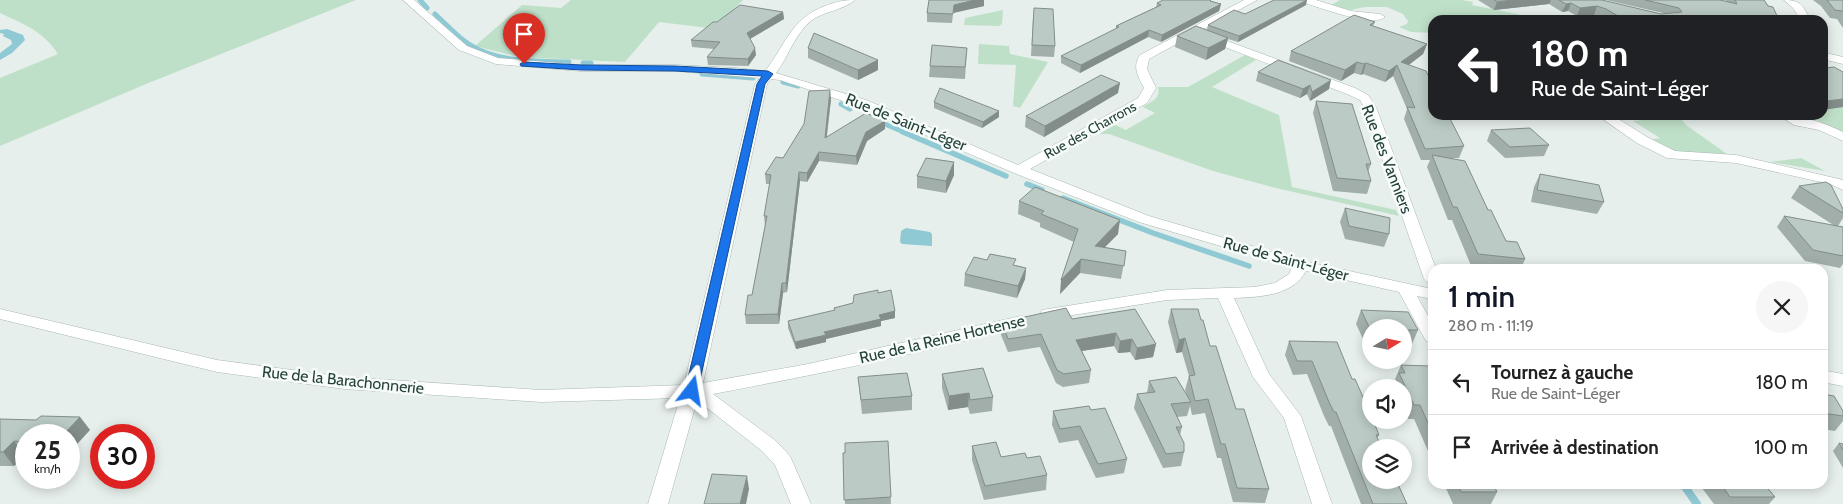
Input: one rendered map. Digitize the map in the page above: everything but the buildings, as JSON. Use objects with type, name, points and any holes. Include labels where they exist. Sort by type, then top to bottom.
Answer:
[{"type":"street","name":"Rue de Saint-Léger","points":[[408,0],[463,48],[496,61],[581,68],[675,68],[768,74],[862,102],[1019,170],[1144,219],[1302,265],[1428,293]]},
{"type":"street","points":[[658,504],[692,391],[761,84],[774,68],[797,30],[806,20],[816,13],[850,0]]},
{"type":"street","name":"Rue des Charrons","points":[[1019,170],[1143,100],[1150,88],[1140,62],[1144,57],[1252,0]]},
{"type":"street","points":[[1306,0],[1350,14],[1380,17]]},
{"type":"street","points":[[1789,0],[1797,6],[1803,15]]},
{"type":"street","name":"Rue des Vanniers","points":[[1193,31],[1351,91],[1364,98],[1370,107],[1428,268]]},
{"type":"street","points":[[1828,56],[1843,61]]},
{"type":"street","points":[[1611,120],[1642,140],[1672,154],[1686,157],[1712,156],[1736,160],[1840,183]]},
{"type":"street","points":[[1794,120],[1824,127],[1843,137]]},
{"type":"street","name":"Rue de la Reine Hortense","points":[[692,391],[808,370],[969,334],[1044,314],[1167,295],[1255,292],[1280,287],[1295,277],[1302,265]]},
{"type":"street","points":[[1405,289],[1428,330]]},
{"type":"street","points":[[1224,293],[1262,377],[1292,416],[1322,504]]},
{"type":"street","name":"Rue de la Barachonnerie","points":[[0,314],[217,366],[345,384],[541,396],[692,391]]},
{"type":"street","points":[[1828,377],[1843,380]]},
{"type":"street","points":[[692,391],[704,396],[770,446],[783,462],[801,504]]},
{"type":"green space","points":[[0,0],[356,0],[146,84],[0,146],[0,78],[58,54],[46,39],[39,34],[0,13]]},
{"type":"green space","points":[[571,0],[743,0],[728,15],[742,32],[659,22],[625,62],[519,57],[475,46],[522,5],[561,8]]},
{"type":"green space","points":[[1340,0],[1462,0],[1473,2],[1472,5],[1518,15],[1428,15],[1428,33],[1411,32],[1399,27],[1407,24],[1408,21],[1403,14],[1387,7],[1365,7],[1350,10],[1331,5]]},
{"type":"green space","points":[[1003,10],[1002,24],[999,26],[964,25],[965,18]]},
{"type":"green space","points":[[979,44],[1009,46],[1010,54],[1048,62],[1020,108],[1013,106],[1016,65],[978,64]]},
{"type":"green space","points":[[1245,55],[1256,60],[1212,87],[1279,115],[1292,187],[1396,210],[1399,216],[1276,188],[1213,171],[1109,134],[1100,134],[1113,124],[1126,130],[1155,113],[1143,107],[1157,97],[1158,87],[1188,87]]},
{"type":"green space","points":[[1843,107],[1843,134],[1817,120],[1828,120],[1828,108]]},
{"type":"green space","points":[[1682,120],[1686,125],[1727,154],[1672,150],[1649,140],[1660,138],[1633,121]]},
{"type":"green space","points":[[1801,158],[1825,171],[1770,162]]},
{"type":"water","points":[[7,29],[23,35],[25,40],[12,53],[0,60],[0,53],[12,44],[11,40],[0,33],[0,30]]},
{"type":"water","points":[[906,228],[930,232],[932,234],[932,246],[902,244],[900,242],[901,231]]},
{"type":"waterway","points":[[420,0],[427,8]]},
{"type":"waterway","points":[[435,14],[465,42],[481,51],[518,60],[569,62]]},
{"type":"waterway","points":[[583,63],[591,63]]},
{"type":"waterway","points":[[702,74],[753,78]]},
{"type":"waterway","points":[[783,82],[798,86]]},
{"type":"waterway","points":[[841,104],[850,109]]},
{"type":"waterway","points":[[878,121],[906,133]]},
{"type":"waterway","points":[[903,132],[1006,176]]},
{"type":"waterway","points":[[1027,184],[1042,190]]},
{"type":"waterway","points":[[1063,198],[1153,233],[1249,266]]},
{"type":"waterway","points":[[1686,489],[1697,504]]},
{"type":"route","points":[[524,64],[581,68],[675,68],[768,74],[761,84],[692,391]]}]
